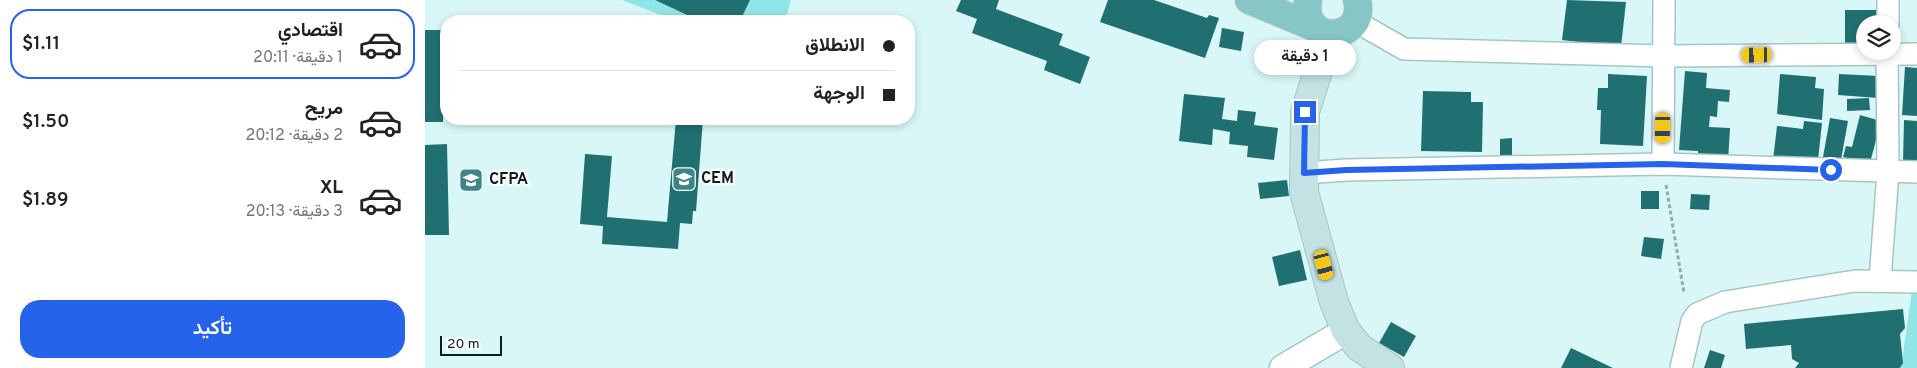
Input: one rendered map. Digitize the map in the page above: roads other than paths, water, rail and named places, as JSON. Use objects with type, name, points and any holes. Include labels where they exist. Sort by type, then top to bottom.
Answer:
[{"type":"main road","points":[[1249,0],[1322,30],[1341,33],[1356,11]]},
{"type":"main road","points":[[1308,0],[1307,10],[1322,30],[1305,112],[1304,192],[1334,302],[1346,331],[1359,347],[1390,368]]},
{"type":"street","points":[[1663,164],[1664,0]]},
{"type":"street","points":[[1888,0],[1888,15]]},
{"type":"street","points":[[1356,11],[1404,49],[1665,56],[1856,53]]},
{"type":"street","points":[[1901,53],[1917,54]]},
{"type":"street","points":[[1881,280],[1888,172],[1887,60]]},
{"type":"street","points":[[1304,173],[1346,170],[1663,164],[1917,172]]},
{"type":"street","points":[[1681,368],[1692,322],[1697,314],[1711,307],[1725,302],[1855,282],[1881,280],[1917,282]]},
{"type":"street","points":[[1283,368],[1346,331]]},
{"type":"place","name":"CEM","points":[[684,179]]},
{"type":"place","name":"CFPA","points":[[471,180]]}]
